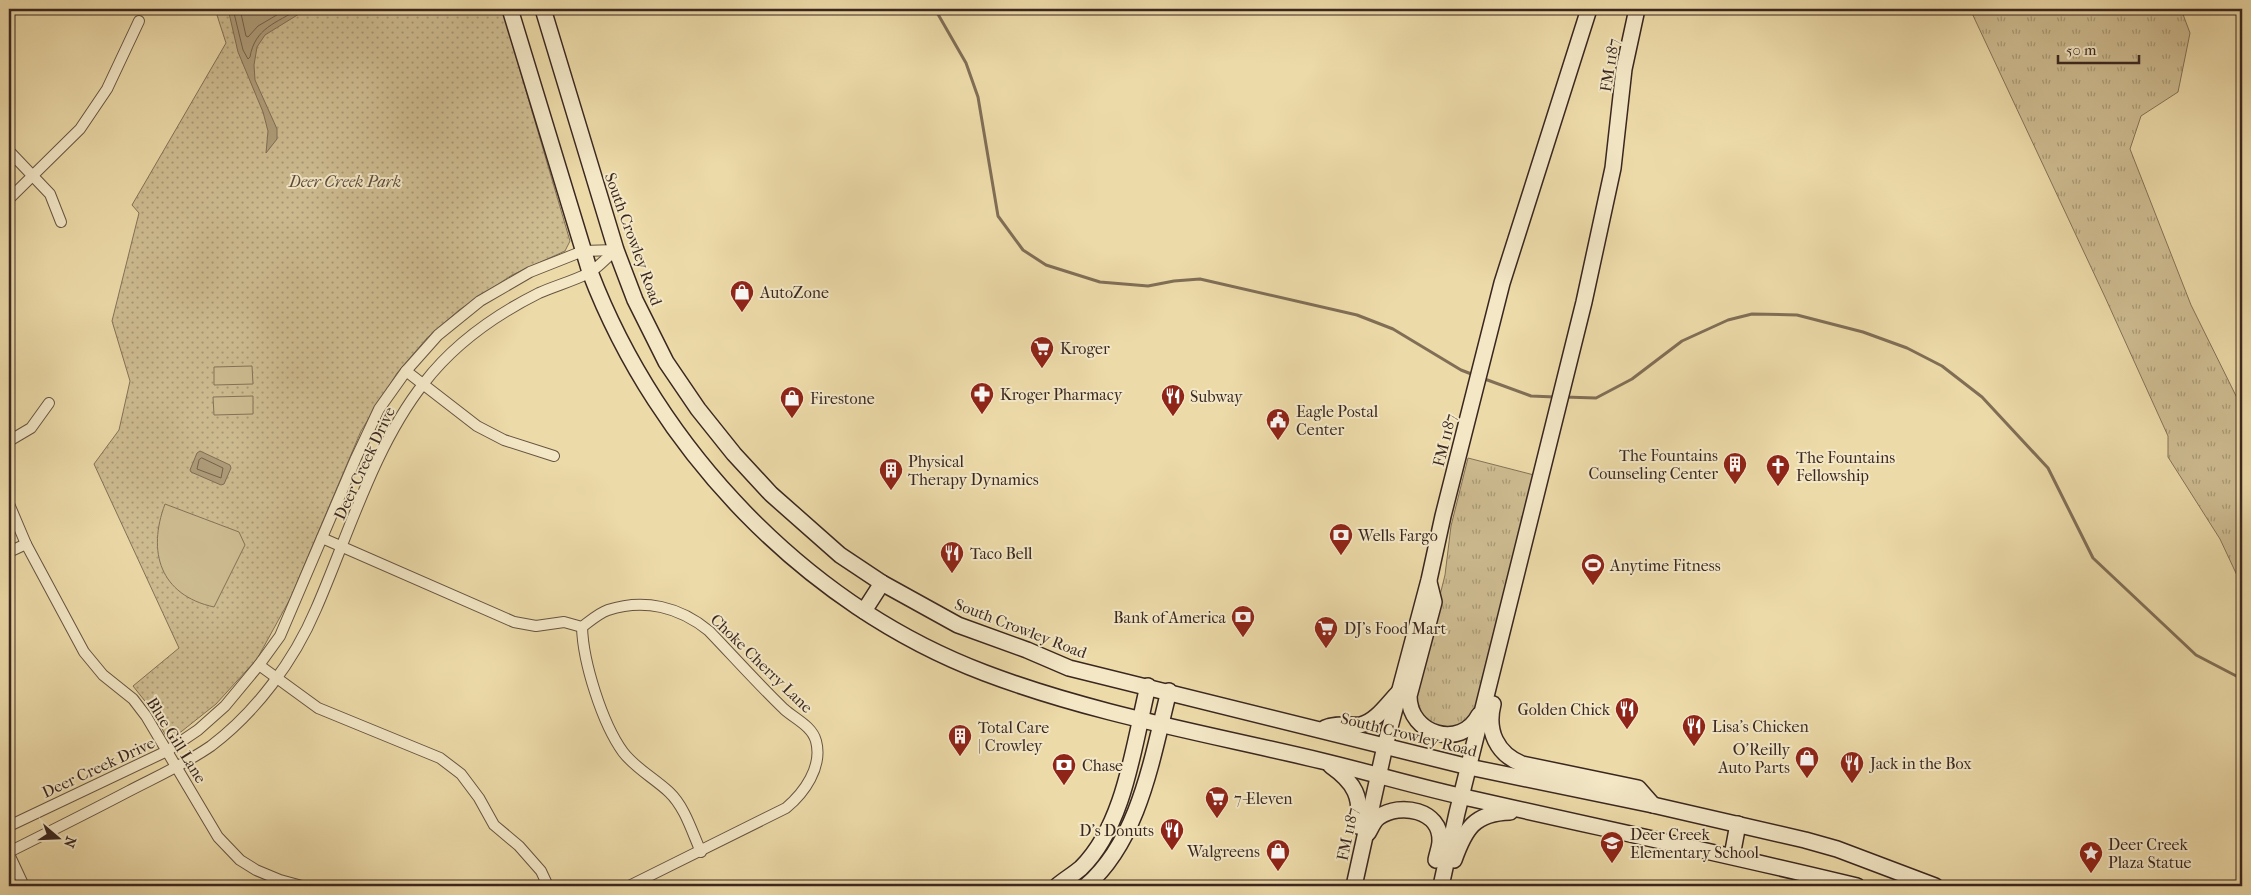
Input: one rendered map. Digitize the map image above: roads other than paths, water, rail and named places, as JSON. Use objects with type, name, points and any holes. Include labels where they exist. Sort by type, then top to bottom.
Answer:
[{"type":"main road","points":[[510,9],[590,272],[606,314],[638,373],[670,423],[709,474],[756,524],[802,565],[864,611],[909,639],[982,672],[1049,696],[1325,762],[1461,797],[1732,856],[1856,886]]},
{"type":"main road","name":"South Crowley Road","points":[[543,9],[616,250],[635,300],[666,362],[698,409],[771,494],[840,555],[882,583],[958,625],[1027,650],[1069,668],[1169,691],[1469,767],[1738,824],[1837,849],[1935,886]]},
{"type":"main road","name":"FM 1187","points":[[1354,886],[1385,746],[1429,580],[1502,283],[1589,9]]},
{"type":"main road","name":"FM 1187","points":[[1442,879],[1584,302],[1613,168],[1624,69],[1637,9]]},
{"type":"main road","points":[[1531,514],[1537,530],[1491,709],[1493,738],[1497,747],[1512,760],[1522,764],[1638,788],[1653,805]]},
{"type":"main road","points":[[1429,580],[1434,602],[1409,696],[1409,707],[1412,715],[1418,723],[1433,731],[1451,735],[1460,733],[1473,725],[1485,703]]},
{"type":"main road","points":[[864,611],[882,583]]},
{"type":"main road","points":[[1056,886],[1081,867],[1097,848],[1112,819],[1124,787],[1148,686]]},
{"type":"main road","points":[[1081,867],[1091,882],[1116,851],[1132,821],[1145,783],[1169,691]]},
{"type":"main road","points":[[1319,730],[1331,725],[1361,725],[1370,721],[1400,691]]},
{"type":"main road","points":[[1325,762],[1344,775],[1358,797],[1360,809],[1348,886]]},
{"type":"main road","points":[[1361,848],[1377,818],[1402,809],[1425,815],[1435,825],[1440,841],[1431,886]]},
{"type":"main road","points":[[1442,879],[1453,865],[1460,844],[1473,823],[1484,816],[1496,813],[1528,811]]},
{"type":"main road","points":[[1732,856],[1738,824]]},
{"type":"street","points":[[9,199],[80,129],[108,89],[139,21]]},
{"type":"street","points":[[9,151],[50,194],[61,222]]},
{"type":"street","name":"Deer Creek Drive","points":[[9,826],[167,751],[198,730],[224,706],[259,666],[280,636],[379,409],[406,370],[438,335],[480,301],[530,272],[583,251],[616,250]]},
{"type":"street","name":"Deer Creek Drive","points":[[9,853],[177,767],[211,746],[242,719],[298,646],[316,611],[375,468],[399,419],[423,384],[452,350],[492,319],[539,293],[590,272],[616,250]]},
{"type":"street","points":[[406,370],[477,426],[504,440],[554,456]]},
{"type":"street","points":[[9,441],[31,428],[49,403]]},
{"type":"street","name":"Blue Gill Lane","points":[[9,504],[26,544],[84,652],[103,675],[133,699],[146,716],[218,837],[240,860],[280,880],[302,886]]},
{"type":"street","points":[[322,538],[514,622],[536,626],[564,622],[582,626],[582,646],[586,662],[610,728],[630,761],[670,793],[682,809],[701,852]]},
{"type":"street","points":[[9,552],[26,544]]},
{"type":"street","name":"Choke Cherry Lane","points":[[582,626],[606,611],[626,606],[644,604],[661,606],[681,613],[698,622],[709,631],[785,710],[808,728],[816,741],[815,766],[808,785],[800,797],[786,808],[701,852],[628,886]]},
{"type":"street","points":[[259,666],[318,708],[440,758],[461,774],[479,798],[494,825],[519,846],[541,870],[548,886]]},
{"type":"street","points":[[9,853],[24,886]]},
{"type":"water","points":[[228,9],[307,9],[265,35],[257,47],[254,65],[255,80],[277,129],[277,139],[266,153],[268,131],[263,112],[238,52]]},
{"type":"water","points":[[200,451],[230,465],[231,468],[224,484],[221,485],[191,472],[190,470],[197,453]]},
{"type":"waterway","points":[[935,9],[966,63],[978,97],[998,216],[1023,250],[1046,265],[1100,282],[1148,286],[1200,279],[1357,315],[1393,329],[1461,370],[1474,375]]},
{"type":"waterway","points":[[1564,397],[1596,398],[1632,379],[1682,341],[1728,320],[1752,314],[1797,315],[1863,332],[1907,348],[1942,366],[1982,397],[2048,468],[2093,558],[2196,655],[2242,679]]},
{"type":"waterway","points":[[1482,378],[1531,396],[1555,397]]},
{"type":"place","name":"AutoZone","points":[[742,313]]},
{"type":"place","name":"Kroger","points":[[1042,369]]},
{"type":"place","name":"Kroger Pharmacy","points":[[982,415]]},
{"type":"place","name":"Subway","points":[[1173,417]]},
{"type":"place","name":"Firestone","points":[[792,419]]},
{"type":"place","name":"Eagle Postal Center","points":[[1278,441]]},
{"type":"place","name":"The Fountains Counseling Center","points":[[1735,485]]},
{"type":"place","name":"The Fountains Fellowship","points":[[1778,487]]},
{"type":"place","name":"Physical Therapy Dynamics","points":[[891,491]]},
{"type":"place","name":"Wells Fargo","points":[[1341,556]]},
{"type":"place","name":"Taco Bell","points":[[952,574]]},
{"type":"place","name":"Anytime Fitness","points":[[1593,586]]},
{"type":"place","name":"Bank of America","points":[[1243,638]]},
{"type":"place","name":"DJ's Food Mart","points":[[1326,649]]},
{"type":"place","name":"Golden Chick","points":[[1627,730]]},
{"type":"place","name":"Lisa's Chicken","points":[[1694,747]]},
{"type":"place","name":"Total Care | Crowley","points":[[960,757]]},
{"type":"place","name":"O'Reilly Auto Parts","points":[[1807,779]]},
{"type":"place","name":"Jack in the Box","points":[[1852,784]]},
{"type":"place","name":"Chase","points":[[1064,786]]},
{"type":"place","name":"7-Eleven","points":[[1217,819]]},
{"type":"place","name":"D's Donuts","points":[[1172,851]]},
{"type":"place","name":"Deer Creek Elementary School","points":[[1612,864]]},
{"type":"place","name":"Walgreens","points":[[1278,872]]},
{"type":"place","name":"Deer Creek Plaza Statue","points":[[2091,874]]},
{"type":"park label","name":"Deer Creek Park","points":[[345,181]]}]
